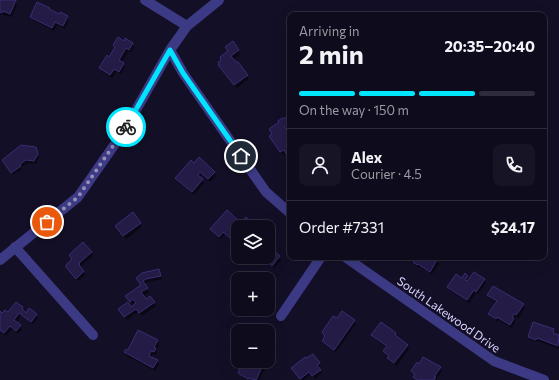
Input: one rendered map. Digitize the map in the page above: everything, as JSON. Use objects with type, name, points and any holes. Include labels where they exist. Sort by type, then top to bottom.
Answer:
[{"type":"street","points":[[145,0],[187,26]]},
{"type":"street","points":[[0,260],[78,197],[124,131],[170,50],[187,26],[219,0]]},
{"type":"street","points":[[170,50],[183,73],[266,192],[287,210]]},
{"type":"street","points":[[15,247],[93,335]]},
{"type":"street","points":[[281,316],[319,260]]},
{"type":"street","name":"South Lakewood Drive","points":[[349,260],[494,362],[544,380]]},
{"type":"building","points":[[0,0],[16,0],[10,14],[3,11],[2,13],[0,12]]},
{"type":"building","points":[[37,2],[59,14],[60,12],[68,16],[63,26],[55,22],[52,28],[30,17]]},
{"type":"building","points":[[118,37],[124,41],[125,38],[133,43],[129,50],[126,48],[119,60],[124,63],[119,72],[114,69],[110,75],[99,68],[107,55],[109,57],[115,47],[113,45]]},
{"type":"building","points":[[233,41],[239,50],[231,56],[236,62],[238,62],[248,75],[234,85],[218,65],[218,62],[221,60],[220,57],[228,51],[225,47]]},
{"type":"building","points":[[287,117],[287,126],[284,127],[287,131],[286,154],[284,150],[280,152],[269,136],[272,134],[269,129],[282,118],[283,119]]},
{"type":"building","points":[[21,145],[36,147],[38,154],[34,161],[26,160],[20,164],[21,166],[11,173],[2,160]]},
{"type":"building","points":[[199,157],[215,172],[208,179],[200,172],[198,175],[203,179],[192,192],[175,178],[191,160],[194,163]]},
{"type":"building","points":[[227,210],[238,220],[231,220],[231,239],[223,232],[219,237],[210,229]]},
{"type":"building","points":[[133,212],[141,223],[123,236],[115,226]]},
{"type":"building","points":[[83,242],[92,252],[79,263],[84,271],[76,279],[66,265],[72,259],[69,255]]},
{"type":"building","points":[[275,252],[280,256],[275,262]]},
{"type":"building","points":[[413,260],[437,260],[430,272],[418,264],[417,265],[413,262]]},
{"type":"building","points":[[159,269],[161,276],[143,281],[148,288],[141,292],[146,299],[150,296],[155,302],[139,313],[136,309],[124,317],[118,309],[128,302],[131,307],[136,303],[133,299],[130,302],[125,296],[141,285],[136,278],[142,273]]},
{"type":"building","points":[[474,272],[485,279],[476,292],[474,290],[467,300],[447,287],[456,274],[462,278],[465,273],[468,276],[465,280],[467,281]]},
{"type":"building","points":[[493,286],[524,304],[516,315],[514,314],[512,317],[514,318],[510,325],[497,317],[496,319],[488,314],[497,301],[487,295]]},
{"type":"building","points":[[16,302],[23,307],[22,309],[26,313],[29,308],[37,314],[31,322],[19,313],[14,320],[21,325],[16,331],[10,326],[4,333],[0,330],[0,311],[2,313],[5,310],[8,312]]},
{"type":"building","points":[[342,311],[355,320],[334,350],[322,341],[325,336],[322,332],[333,316],[337,318]]},
{"type":"building","points":[[381,322],[396,333],[395,335],[408,345],[394,363],[387,358],[389,356],[383,351],[387,346],[371,335]]},
{"type":"building","points":[[533,322],[554,329],[553,333],[559,335],[558,346],[537,338],[536,340],[528,337]]},
{"type":"building","points":[[138,330],[158,340],[154,347],[156,348],[154,352],[151,351],[149,356],[158,360],[153,368],[124,352],[126,349],[128,350]]},
{"type":"building","points":[[313,354],[320,363],[317,365],[321,370],[312,376],[309,372],[300,379],[291,368],[305,357],[306,358]]},
{"type":"building","points":[[423,357],[441,367],[434,377],[436,377],[434,380],[417,380],[413,377],[415,374],[411,371],[417,362],[419,364]]},
{"type":"building","points":[[240,368],[262,368],[256,380],[248,379],[238,373]]},
{"type":"way so far","points":[[47,222],[78,197],[126,127]]},
{"type":"route","points":[[126,127],[170,50],[183,73],[241,156]]}]
